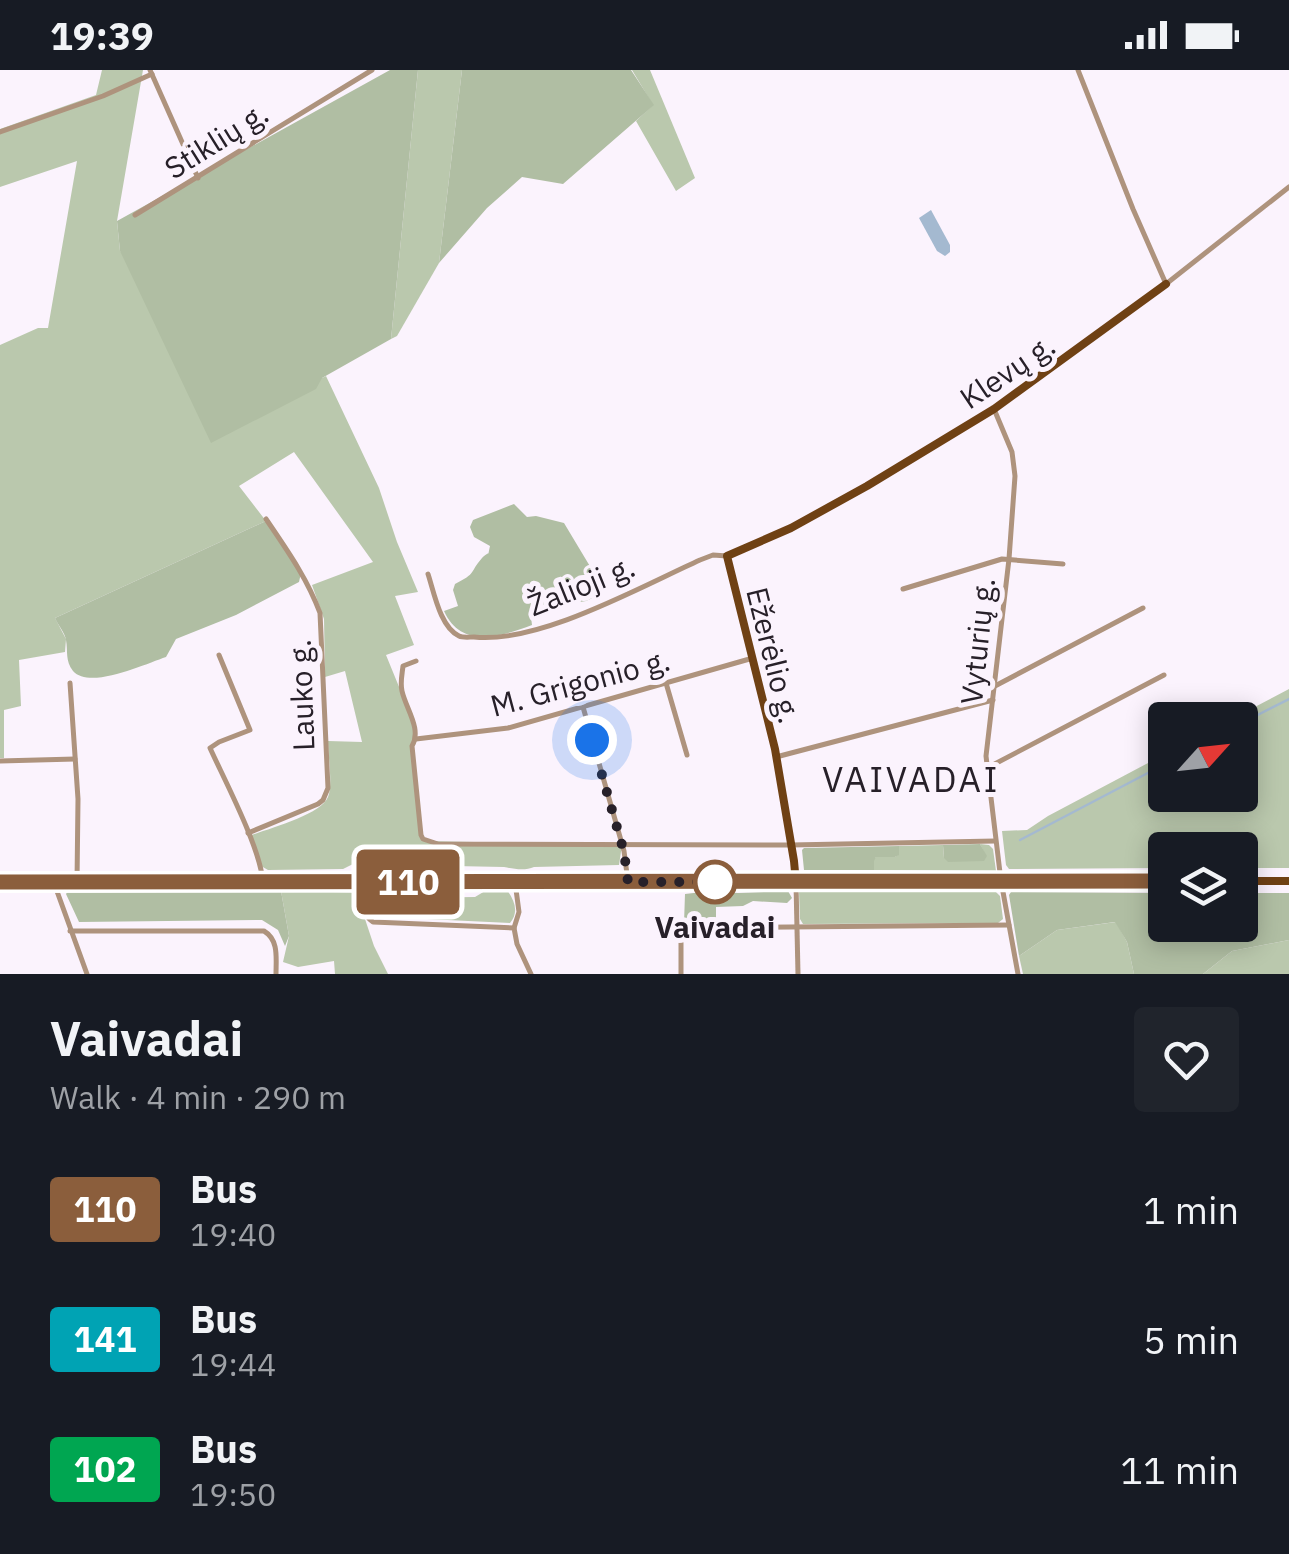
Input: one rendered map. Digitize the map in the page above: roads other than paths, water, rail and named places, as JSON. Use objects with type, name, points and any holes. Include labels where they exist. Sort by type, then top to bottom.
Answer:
[{"type":"main road","name":"Klevų g.","points":[[726,556],[791,528],[852,495],[994,409],[1166,284]]},
{"type":"main road","name":"Ežerėlio g.","points":[[726,556],[776,756],[796,883]]},
{"type":"main road","points":[[0,882],[1148,881]]},
{"type":"main road","points":[[1258,881],[1289,881]]},
{"type":"street","name":"Stiklių g.","points":[[135,216],[371,70]]},
{"type":"street","points":[[1078,70],[1166,284]]},
{"type":"street","points":[[0,132],[103,96],[151,72],[198,178]]},
{"type":"street","name":"Klevų g.","points":[[1166,284],[1289,187]]},
{"type":"street","name":"Vyturių g.","points":[[994,409],[1012,452],[1016,476],[986,756],[1001,882],[1018,974]]},
{"type":"street","name":"Lauko g.","points":[[248,833],[318,804],[328,788],[320,612],[300,568],[266,519]]},
{"type":"street","name":"Žalioji g.","points":[[428,574],[448,625],[458,636],[481,638],[508,636],[563,622],[700,560],[726,556]]},
{"type":"street","points":[[904,589],[1002,558],[1062,564]]},
{"type":"street","points":[[994,686],[1143,608]]},
{"type":"street","points":[[219,655],[250,730],[210,748],[248,833],[263,882]]},
{"type":"street","name":"M. Grigonio g.","points":[[416,739],[508,728],[753,658]]},
{"type":"street","points":[[416,661],[403,666],[400,686],[415,726],[412,746],[421,834],[427,842],[622,845],[995,841]]},
{"type":"street","points":[[988,768],[1164,675]]},
{"type":"street","points":[[70,683],[78,882]]},
{"type":"street","points":[[666,683],[687,755]]},
{"type":"street","points":[[776,756],[993,700]]},
{"type":"street","points":[[583,707],[622,845],[628,882]]},
{"type":"street","points":[[0,761],[76,759]]},
{"type":"street","points":[[54,882],[87,974]]},
{"type":"street","points":[[354,882],[366,916],[372,922],[514,928]]},
{"type":"street","points":[[515,882],[519,912],[514,928],[516,944],[531,974]]},
{"type":"street","points":[[796,883],[798,974]]},
{"type":"street","points":[[681,974],[684,928],[1009,925]]},
{"type":"street","points":[[70,931],[264,932],[275,943],[276,974]]},
{"type":"water","points":[[931,210],[950,245],[945,256],[937,251],[919,218]]},
{"type":"waterway","points":[[1258,715],[1289,699]]},
{"type":"waterway","points":[[1020,840],[1148,773]]},
{"type":"place","name":"Vaivadai","points":[[715,882]]},
{"type":"district","name":"VAIVADAI","points":[[911,779]]}]
